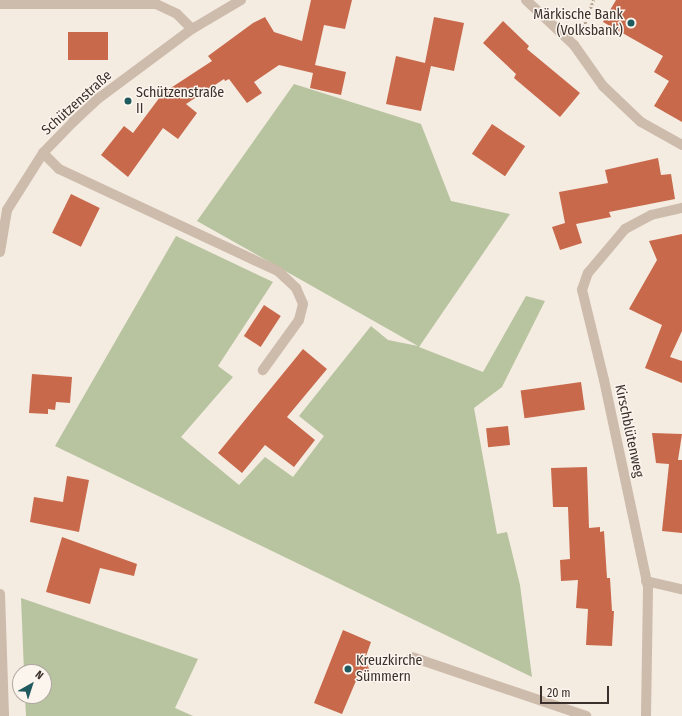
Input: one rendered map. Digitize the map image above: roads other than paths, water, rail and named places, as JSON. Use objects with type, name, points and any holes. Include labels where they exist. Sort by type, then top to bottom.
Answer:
[{"type":"street","name":"Schützenstraße","points":[[0,252],[3,210],[43,154],[99,98],[192,29],[241,0]]},
{"type":"street","points":[[526,0],[574,45],[603,86],[641,122],[682,145]]},
{"type":"street","points":[[0,4],[156,4],[177,14],[192,29]]},
{"type":"street","points":[[43,154],[59,169],[278,271],[296,288],[303,304],[300,320],[263,370]]},
{"type":"street","name":"Kirschblütenweg","points":[[646,716],[646,581],[604,380],[582,290],[588,273],[625,229],[651,216],[682,208]]},
{"type":"street","points":[[646,581],[682,589]]},
{"type":"street","points":[[0,594],[4,716]]},
{"type":"street","points":[[412,657],[586,716]]},
{"type":"place","name":"Märkische Bank (Volksbank)","points":[[631,23]]},
{"type":"place","name":"Schützenstraße II","points":[[128,101]]},
{"type":"place","name":"Kreuzkirche Sümmern","points":[[348,669]]}]
